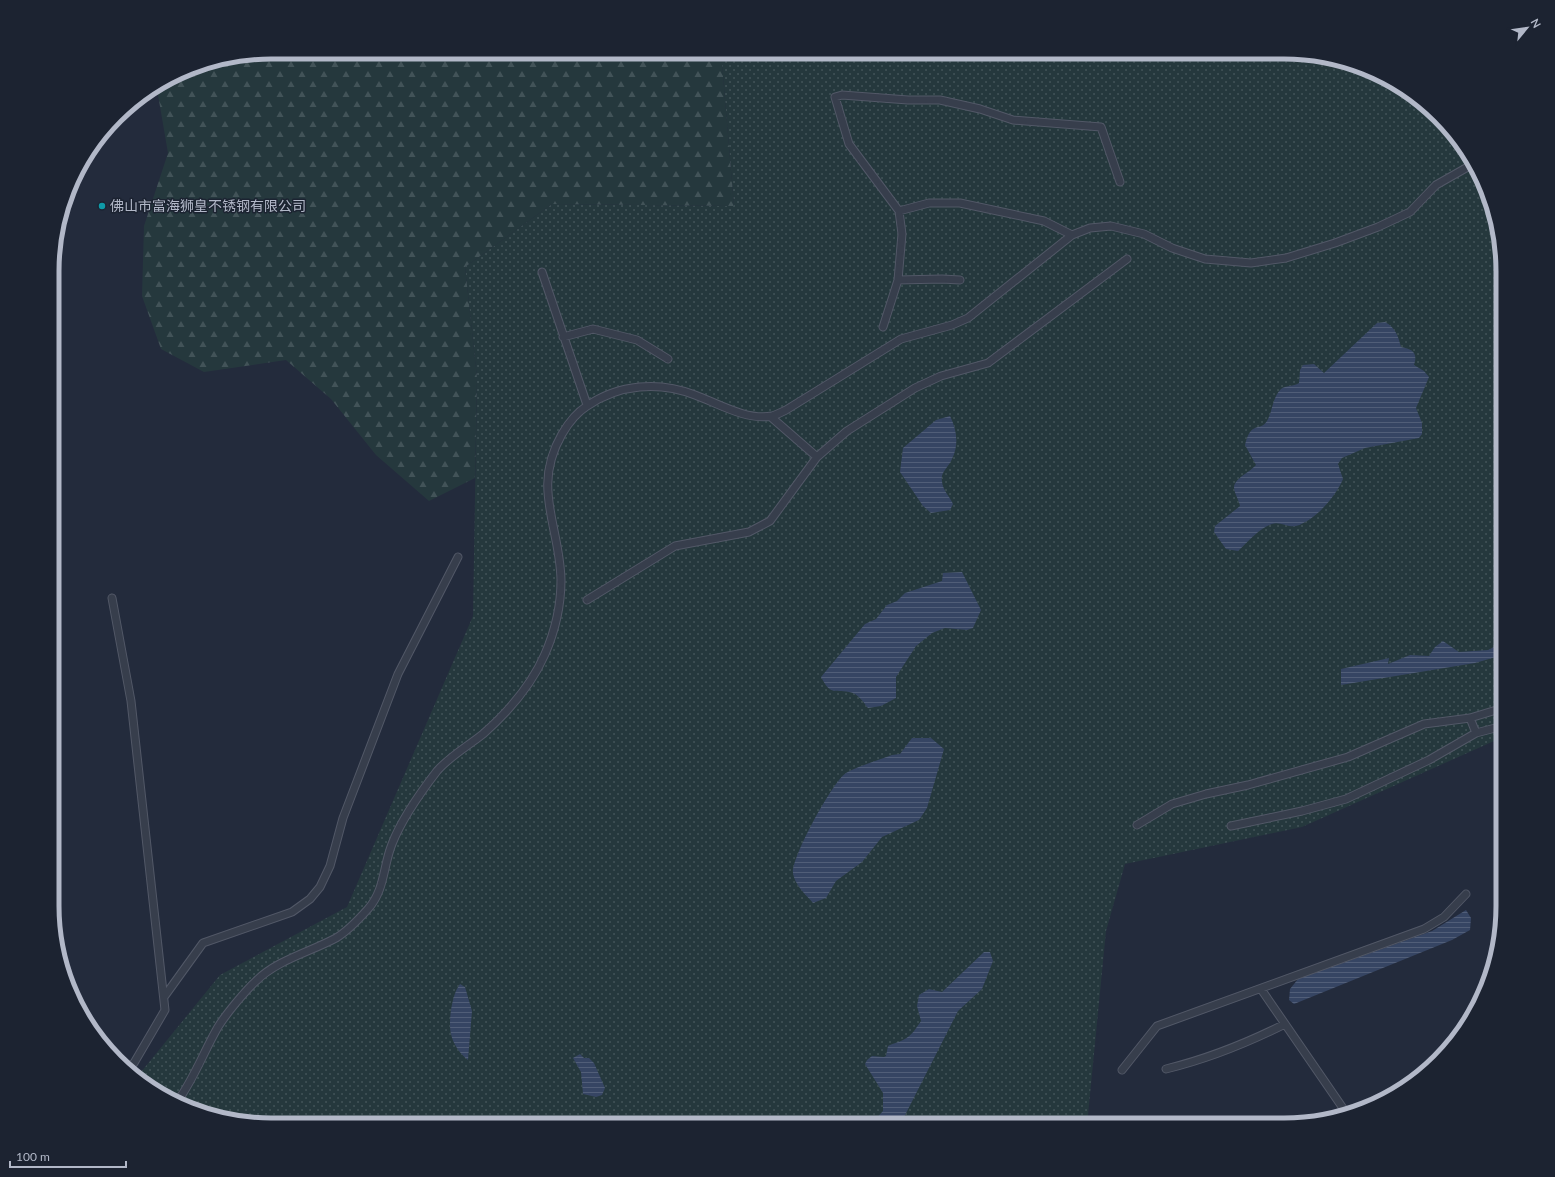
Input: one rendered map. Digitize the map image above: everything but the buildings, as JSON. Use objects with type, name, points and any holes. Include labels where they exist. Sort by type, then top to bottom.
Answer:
[{"type":"street","points":[[883,327],[898,280],[902,234],[899,211],[849,144],[835,97],[842,95],[908,100],[940,100],[980,109],[1013,120],[1101,127],[1120,182]]},
{"type":"street","points":[[180,1097],[220,1023],[256,980],[277,966],[338,937],[369,908],[378,896],[391,846],[408,813],[418,798],[439,769],[500,718],[526,687],[545,654],[558,613],[561,580],[548,502],[547,481],[549,463],[557,443],[570,420],[587,405],[626,388],[642,386],[692,394],[744,414],[771,417],[786,410],[901,339],[952,325],[968,318],[1072,235],[1090,228],[1111,226],[1144,234],[1172,248],[1205,259],[1251,262],[1286,258],[1350,238],[1410,212],[1436,185],[1469,166]]},
{"type":"street","points":[[899,211],[929,203],[960,202],[1044,221],[1072,235]]},
{"type":"street","points":[[587,600],[675,546],[749,532],[770,521],[817,458],[847,431],[915,388],[941,376],[988,363],[1128,259]]},
{"type":"street","points":[[542,272],[587,405]]},
{"type":"street","points":[[898,280],[960,280]]},
{"type":"street","points":[[563,337],[593,329],[637,340],[668,360]]},
{"type":"street","points":[[771,417],[817,458]]},
{"type":"street","points":[[164,997],[203,943],[292,912],[310,900],[320,887],[330,866],[343,818],[398,674],[458,557]]},
{"type":"street","points":[[112,598],[132,702],[165,1010],[134,1063],[131,1065]]},
{"type":"street","points":[[1137,825],[1179,802],[1206,794],[1248,785],[1348,756],[1424,724],[1470,718],[1496,710]]},
{"type":"street","points":[[1470,718],[1476,733]]},
{"type":"street","points":[[1231,826],[1302,811],[1346,798],[1429,760],[1476,733],[1496,728]]},
{"type":"street","points":[[1122,1070],[1157,1026],[1424,929],[1444,917],[1466,894]]},
{"type":"street","points":[[1261,989],[1344,1109]]},
{"type":"street","points":[[1166,1069],[1185,1065],[1249,1042],[1285,1024]]},
{"type":"green space","points":[[257,59],[722,59],[734,206],[552,204],[465,267],[477,378],[475,478],[429,501],[376,455],[331,399],[286,360],[204,372],[161,349],[142,296],[144,226],[168,153],[158,92],[190,75],[229,63]]},
{"type":"green space","points":[[722,59],[1298,59],[1326,63],[1352,70],[1390,87],[1402,95],[1434,121],[1460,153],[1468,165],[1480,190],[1492,229],[1496,257],[1496,740],[1302,827],[1125,864],[1106,931],[1088,1118],[257,1118],[216,1111],[190,1102],[165,1090],[140,1073],[220,975],[347,907],[473,616],[477,378],[465,267],[552,204],[734,206]]},
{"type":"water","points":[[1385,322],[1389,324],[1398,336],[1401,347],[1414,352],[1414,365],[1424,371],[1429,377],[1416,408],[1422,423],[1422,434],[1419,438],[1365,448],[1342,458],[1338,464],[1343,479],[1340,486],[1324,507],[1310,519],[1296,526],[1278,523],[1272,524],[1258,532],[1238,551],[1226,549],[1214,532],[1215,526],[1240,506],[1234,489],[1235,484],[1256,465],[1245,445],[1250,432],[1267,421],[1274,400],[1281,389],[1299,383],[1300,370],[1303,365],[1314,364],[1324,373],[1377,323]]},
{"type":"water","points":[[950,416],[956,432],[956,448],[951,462],[943,472],[942,484],[953,504],[950,510],[931,513],[923,506],[900,472],[903,448],[936,420]]},
{"type":"water","points":[[962,572],[981,610],[973,628],[967,630],[945,628],[932,633],[916,646],[896,677],[896,698],[881,706],[868,708],[855,694],[833,690],[827,687],[821,677],[865,624],[876,619],[887,605],[897,601],[905,593],[942,581],[943,573]]},
{"type":"water","points":[[1443,641],[1459,652],[1488,650],[1496,646],[1496,657],[1475,663],[1341,685],[1341,669],[1389,658],[1388,664],[1410,655],[1429,656],[1435,647]]},
{"type":"water","points":[[912,738],[931,738],[944,749],[927,808],[919,820],[882,837],[862,862],[836,881],[826,898],[813,903],[798,885],[793,873],[794,865],[805,837],[823,804],[840,779],[846,773],[863,765],[892,755],[900,754]]},
{"type":"water","points":[[1466,910],[1471,918],[1470,930],[1452,940],[1294,1004],[1289,1000],[1290,989],[1298,979],[1432,931]]},
{"type":"water","points":[[984,952],[990,952],[993,961],[982,989],[958,1011],[904,1118],[877,1118],[883,1111],[883,1093],[865,1064],[867,1060],[872,1056],[886,1056],[888,1046],[901,1041],[914,1032],[921,1021],[917,1006],[919,995],[929,989],[942,992]]},
{"type":"water","points":[[460,984],[465,987],[472,1011],[468,1060],[455,1045],[450,1029],[450,1015],[453,1001],[457,988]]},
{"type":"water","points":[[580,1054],[584,1058],[589,1058],[594,1063],[605,1088],[602,1095],[596,1097],[583,1094],[581,1072],[573,1058]]},
{"type":"place","name":"佛山市富海狮皇不锈钢有限公司","points":[[102,206]]}]
